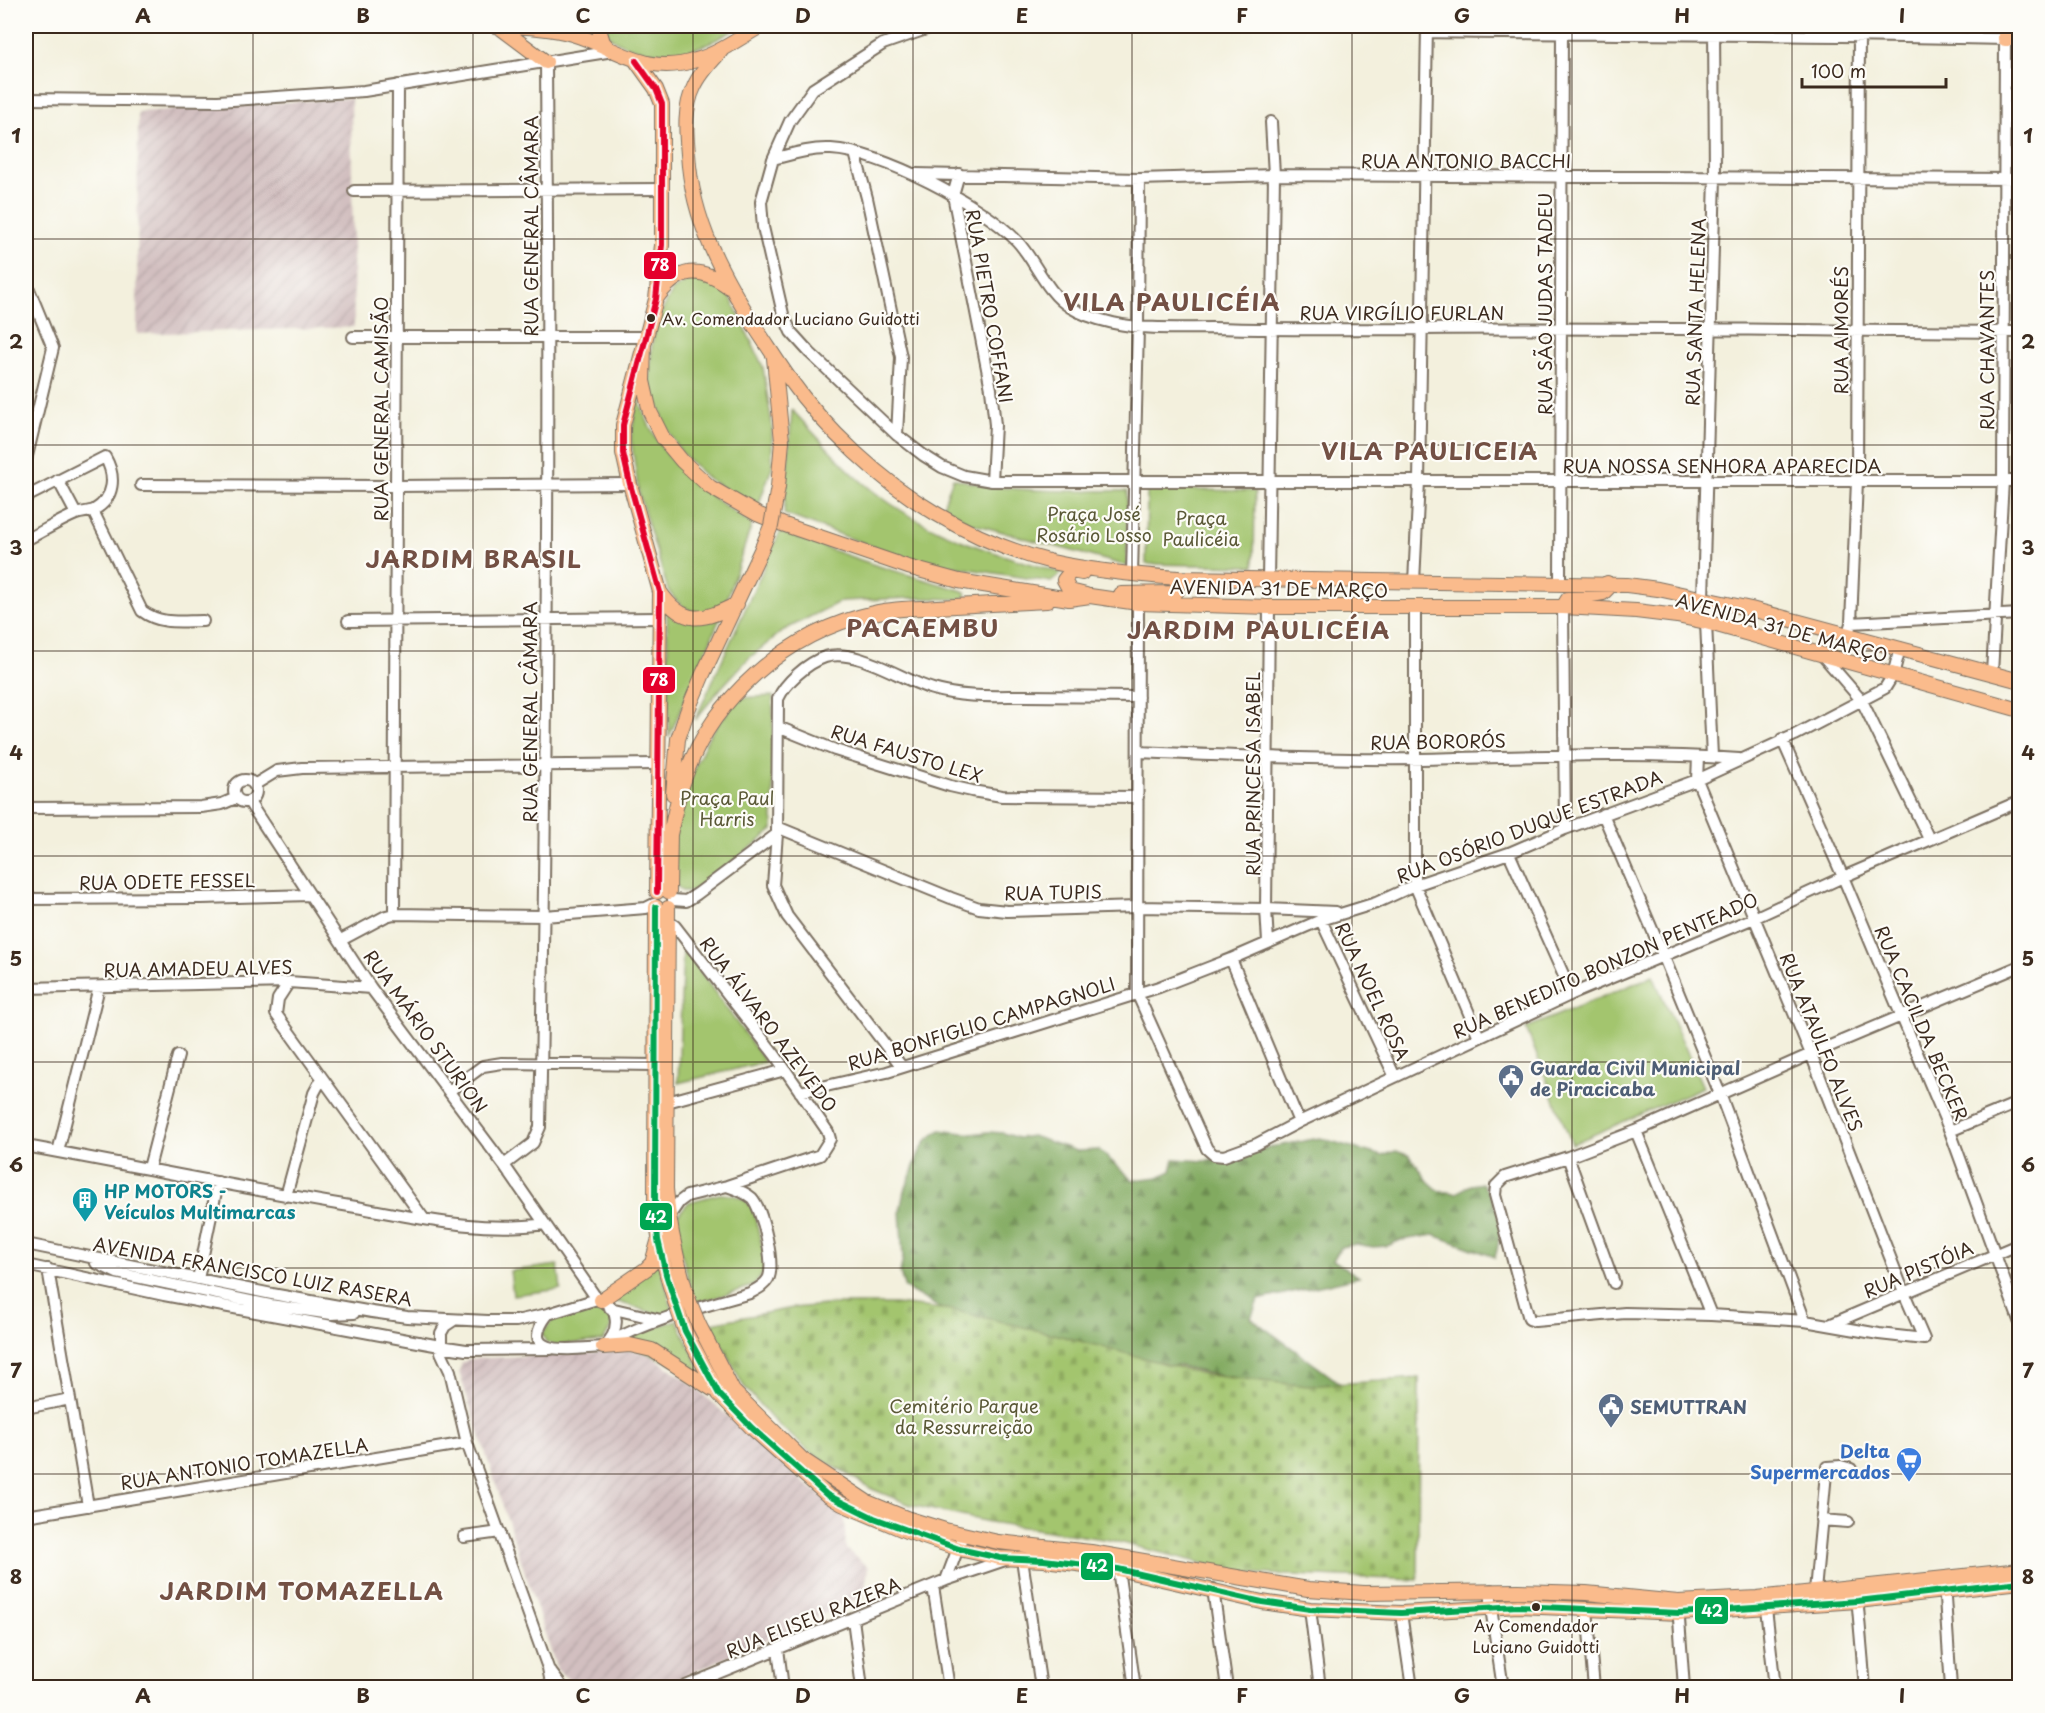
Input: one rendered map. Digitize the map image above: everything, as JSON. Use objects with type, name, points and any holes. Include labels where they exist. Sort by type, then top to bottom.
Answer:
[{"type":"main road","points":[[496,26],[542,28],[573,34],[636,61],[665,65],[694,61],[721,51],[747,30],[761,26]]},
{"type":"main road","points":[[496,26],[546,62]]},
{"type":"main road","points":[[598,26],[603,42],[612,51]]},
{"type":"main road","name":"AVENIDA 31 DE MARÇO","points":[[721,51],[693,88],[688,108],[686,133],[689,174],[698,215],[712,252],[730,288],[789,379],[815,411],[873,470],[934,512],[969,531],[1051,562],[1132,575],[1268,580],[1607,583],[1658,589],[1850,628],[1900,648],[2019,681]]},
{"type":"main road","points":[[636,61],[652,82],[662,104],[662,245],[656,299],[623,424],[623,453],[660,591],[658,764],[664,903],[666,1189],[668,1218],[685,1331],[719,1394]]},
{"type":"main road","points":[[656,299],[677,277],[695,272],[717,279],[730,288]]},
{"type":"main road","name":"AVENIDA 31 DE MARÇO","points":[[645,341],[643,381],[650,412],[663,438],[682,461],[710,487],[741,505],[782,524],[908,567],[959,581],[1069,599],[1097,597],[1138,603],[1269,607],[1524,606],[1636,611],[1677,616],[1706,622],[2019,711]]},
{"type":"main road","points":[[773,354],[782,441],[778,488],[771,526],[703,674],[678,739],[664,903],[655,1065],[655,1205],[658,1240],[666,1274],[681,1300],[699,1325],[734,1391],[802,1459],[867,1503],[906,1518],[963,1535],[998,1542],[1091,1552],[1119,1564],[1262,1602],[1310,1609],[1401,1613],[1491,1608],[1766,1608],[1858,1601],[2019,1570]]},
{"type":"main road","points":[[1132,575],[1112,579],[1071,571],[1064,580],[1070,591],[1097,597],[1128,593],[1173,593],[1177,591],[1178,578]]},
{"type":"main road","points":[[1524,606],[1523,593],[1527,582]]},
{"type":"main road","points":[[1563,607],[1568,599],[1603,592],[1608,588],[1607,583]]},
{"type":"main road","points":[[660,591],[670,607],[682,614],[695,617],[713,616],[737,604]]},
{"type":"main road","points":[[669,839],[682,785],[698,748],[718,715],[743,686],[771,661],[803,639],[840,621],[876,612],[1069,599]]},
{"type":"main road","points":[[602,1302],[652,1263],[658,1240]]},
{"type":"main road","points":[[606,1345],[630,1345],[652,1350],[703,1382],[719,1394],[760,1436],[827,1495],[874,1518],[958,1549],[1016,1559],[1119,1564],[1308,1589],[1364,1593],[1491,1590],[1586,1593],[1678,1607],[1856,1586],[2019,1582]]},
{"type":"street","name":"RUA NOSSA SENHORA APARECIDA","points":[[935,26],[883,44],[813,89],[790,121],[773,159],[761,202],[763,227],[783,314],[791,332],[810,353],[897,435],[942,467],[964,477],[992,481],[2019,481]]},
{"type":"street","points":[[1414,582],[1419,481],[1427,28],[1859,30],[2010,35]]},
{"type":"street","name":"RUA SÃO JUDAS TADEU","points":[[1560,582],[1562,30]]},
{"type":"street","name":"RUA AIMORÉS","points":[[1850,628],[1857,481],[1859,30]]},
{"type":"street","name":"RUA SANTA HELENA","points":[[1703,599],[1715,177],[1714,31]]},
{"type":"street","name":"RUA CHAVANTES","points":[[1992,673],[2003,481],[2004,178],[2010,35]]},
{"type":"street","points":[[26,99],[218,101],[354,92],[612,51]]},
{"type":"street","name":"RUA GENERAL CÂMARA","points":[[504,1166],[533,1143],[540,1127],[546,766],[546,62]]},
{"type":"street","name":"RUA GENERAL CAMISÃO","points":[[393,914],[398,85]]},
{"type":"street","points":[[1268,580],[1274,175],[1271,122]]},
{"type":"street","name":"RUA VIRGÍLIO FURLAN","points":[[773,159],[819,149],[855,153],[912,174],[953,195],[995,221],[1017,241],[1055,294],[1070,307],[1111,322],[1138,327],[1272,330],[1561,328],[2019,332]]},
{"type":"street","points":[[855,153],[867,198],[901,357],[897,435]]},
{"type":"street","name":"RUA ANTONIO BACCHI","points":[[912,174],[1139,179],[1274,175],[2019,179]]},
{"type":"street","name":"RUA PIETRO COFFANI","points":[[959,174],[953,195],[991,390],[995,424],[992,481]]},
{"type":"street","points":[[1132,575],[1139,179]]},
{"type":"street","points":[[354,191],[663,189]]},
{"type":"street","points":[[26,460],[53,348],[28,287]]},
{"type":"street","points":[[353,337],[645,341]]},
{"type":"street","points":[[26,497],[105,457],[111,468],[113,479],[110,492],[104,502],[93,511],[76,514],[26,540]]},
{"type":"street","points":[[58,480],[76,514]]},
{"type":"street","points":[[141,485],[630,484]]},
{"type":"street","points":[[93,511],[142,611],[164,622],[203,621]]},
{"type":"street","points":[[1137,993],[1138,603]]},
{"type":"street","name":"RUA PRINCESA ISABEL","points":[[1268,942],[1266,909],[1269,607]]},
{"type":"street","points":[[1563,607],[1565,829]]},
{"type":"street","points":[[1415,608],[1415,885],[1479,1037]]},
{"type":"street","points":[[1850,628],[1996,614],[2019,614]]},
{"type":"street","points":[[348,621],[660,618]]},
{"type":"street","points":[[1706,622],[1712,757]]},
{"type":"street","points":[[1893,675],[1900,648]]},
{"type":"street","points":[[903,1067],[788,916],[774,885],[777,830],[778,699],[783,688],[801,672],[825,657],[842,656],[875,664],[932,689],[964,696],[1138,697]]},
{"type":"street","points":[[1823,656],[1862,701],[1929,839]]},
{"type":"street","name":"RUA OSÓRIO DUQUE ESTRADA","points":[[1137,993],[1159,987],[1231,959],[1321,920],[1376,903],[1415,885],[1509,853],[1603,814],[1697,780],[1862,701],[1885,688],[1893,675]]},
{"type":"street","name":"RUA FAUSTO LEX","points":[[778,728],[835,750],[972,791],[1002,796],[1138,797]]},
{"type":"street","name":"RUA CACILDA BECKER","points":[[1782,739],[1950,1131],[2019,1323]]},
{"type":"street","name":"RUA BORORÓS","points":[[1138,752],[1268,758],[1416,759],[1564,756],[1739,759]]},
{"type":"street","name":"RUA ATAULFO ALVES","points":[[1698,757],[1697,780],[1811,1054],[1924,1339],[1829,1325]]},
{"type":"street","points":[[254,785],[277,771],[284,770],[658,764]]},
{"type":"street","points":[[236,798],[235,786],[240,781],[248,781],[254,785]]},
{"type":"street","points":[[236,798],[242,802],[249,802],[255,796],[254,785]]},
{"type":"street","points":[[26,808],[201,807],[222,804],[236,798]]},
{"type":"street","name":"RUA MÁRIO STURION","points":[[249,802],[371,988],[602,1302]]},
{"type":"street","name":"RUA BENEDITO BONZON PENTEADO","points":[[1137,993],[1207,1149],[1214,1155],[1224,1156],[1257,1144],[1299,1122],[1572,994],[1754,918],[1929,839],[2018,804]]},
{"type":"street","points":[[1603,814],[1720,1094],[1804,1321]]},
{"type":"street","points":[[341,940],[393,914],[544,916],[646,908],[664,903],[686,901],[777,830]]},
{"type":"street","name":"RUA TUPIS","points":[[777,830],[979,908],[1007,911],[1137,907],[1345,913]]},
{"type":"street","points":[[1509,853],[1572,994]]},
{"type":"street","name":"RUA ODETE FESSEL","points":[[26,899],[310,895]]},
{"type":"street","name":"RUA ÁLVARO AZEVEDO","points":[[664,903],[675,926],[785,1070],[828,1132],[830,1139],[820,1155],[727,1186]]},
{"type":"street","name":"RUA NOEL ROSA","points":[[1321,920],[1395,1077]]},
{"type":"street","points":[[1231,959],[1299,1122]]},
{"type":"street","points":[[1829,1325],[1804,1321],[1711,1315],[1625,1313],[1535,1321],[1529,1319],[1495,1195],[1496,1186],[1505,1177],[1568,1157],[1636,1131],[2019,966]]},
{"type":"street","points":[[289,982],[279,999],[276,1014],[424,1219]]},
{"type":"street","name":"RUA AMADEU ALVES","points":[[26,988],[289,982],[371,988]]},
{"type":"street","points":[[58,1152],[99,987]]},
{"type":"street","name":"RUA BONFIGLIO CAMPAGNOLI","points":[[800,1092],[903,1067],[1137,993]]},
{"type":"street","points":[[149,1168],[178,1056]]},
{"type":"street","points":[[449,1091],[483,1066],[502,1063],[655,1065]]},
{"type":"street","points":[[667,1102],[785,1070]]},
{"type":"street","points":[[286,1196],[314,1093],[322,1078]]},
{"type":"street","points":[[1950,1131],[2019,1102]]},
{"type":"street","points":[[1636,1131],[1711,1315]]},
{"type":"street","points":[[26,1146],[286,1196],[424,1219],[490,1228],[518,1228],[545,1224]]},
{"type":"street","points":[[1568,1157],[1614,1283]]},
{"type":"street","points":[[198,1279],[218,1182]]},
{"type":"street","points":[[606,1345],[623,1334],[661,1320],[750,1293],[762,1286],[769,1277],[770,1257],[760,1212],[754,1200],[727,1186],[687,1196],[666,1189]]},
{"type":"street","points":[[668,1218],[679,1202],[687,1196]]},
{"type":"street","name":"AVENIDA FRANCISCO LUIZ RASERA","points":[[26,1244],[372,1312],[454,1320],[516,1321],[548,1314],[582,1302],[602,1302]]},
{"type":"street","name":"RUA PISTÓIA","points":[[1829,1325],[2019,1244]]},
{"type":"street","points":[[83,1257],[117,1273],[270,1305],[331,1314],[372,1312]]},
{"type":"street","name":"AVENIDA FRANCISCO LUIZ RASERA","points":[[26,1264],[187,1300],[440,1347],[466,1350],[552,1349],[606,1345]]},
{"type":"street","points":[[48,1269],[88,1506]]},
{"type":"street","points":[[581,1276],[584,1292],[582,1302]]},
{"type":"street","points":[[602,1302],[661,1320]]},
{"type":"street","points":[[602,1302],[616,1317],[617,1328],[606,1345]]},
{"type":"street","points":[[548,1314],[538,1331],[538,1337],[542,1344],[552,1349]]},
{"type":"street","points":[[454,1320],[445,1326],[441,1333],[440,1347],[450,1371],[467,1443],[548,1668],[552,1688]]},
{"type":"street","points":[[450,1371],[458,1355],[466,1350]]},
{"type":"street","points":[[26,1408],[70,1399]]},
{"type":"street","name":"RUA ANTONIO TOMAZELLA","points":[[26,1516],[467,1443]]},
{"type":"street","points":[[1815,1591],[1827,1467],[1841,1466],[1851,1469]]},
{"type":"street","points":[[1821,1520],[1848,1522]]},
{"type":"street","points":[[464,1537],[500,1532]]},
{"type":"street","points":[[946,1580],[963,1535]]},
{"type":"street","points":[[1016,1559],[1041,1688]]},
{"type":"street","name":"RUA ELISEU RAZERA","points":[[692,1685],[946,1580],[1016,1559]]},
{"type":"street","points":[[1119,1564],[1135,1688]]},
{"type":"street","points":[[1944,1584],[1951,1688]]},
{"type":"street","points":[[933,1586],[949,1688]]},
{"type":"street","points":[[1856,1586],[1864,1688]]},
{"type":"street","points":[[1213,1589],[1227,1688]]},
{"type":"street","points":[[1491,1590],[1491,1608],[1503,1688]]},
{"type":"street","points":[[1678,1607],[1684,1688]]},
{"type":"street","points":[[1766,1608],[1774,1688]]},
{"type":"street","points":[[1310,1609],[1320,1688]]},
{"type":"street","points":[[1587,1609],[1594,1688]]},
{"type":"street","points":[[1401,1613],[1412,1688]]},
{"type":"street","points":[[853,1619],[862,1688]]},
{"type":"street","points":[[778,1649],[783,1688]]},
{"type":"street","points":[[548,1668],[563,1688]]},
{"type":"shaded area","points":[[351,98],[354,327],[137,334],[138,112]]},
{"type":"shaded area","points":[[633,1350],[652,1356],[689,1382],[792,1473],[844,1513],[846,1549],[868,1567],[864,1596],[660,1687],[578,1687],[557,1670],[459,1372],[462,1363],[469,1359]]},
{"type":"green space","points":[[604,26],[737,26],[734,30],[708,44],[670,53],[642,50],[623,44],[610,36]]},
{"type":"green space","points":[[696,278],[721,285],[730,296],[763,367],[772,425],[772,467],[757,509],[707,478],[682,453],[668,431],[649,380],[652,345],[658,319],[673,290]]},
{"type":"green space","points":[[638,395],[656,438],[682,471],[714,498],[752,524],[726,601],[709,611],[701,613],[687,609],[668,590],[639,494],[631,438]]},
{"type":"green space","points":[[792,410],[855,475],[898,509],[966,542],[1062,573],[1051,582],[907,559],[784,514]]},
{"type":"green space","name":"Praça José Rosário Losso","points":[[953,478],[1017,489],[1127,491],[1127,566],[970,523],[943,506]]},
{"type":"green space","name":"Praça Paulicéia","points":[[1147,489],[1255,491],[1254,566],[1146,564]]},
{"type":"green space","points":[[780,532],[875,565],[960,590],[965,592],[966,596],[958,599],[841,601],[784,630],[748,659],[695,720]]},
{"type":"green space","points":[[667,610],[720,618],[669,737]]},
{"type":"green space","name":"Praça Paul Harris","points":[[773,696],[773,830],[696,891],[682,891],[672,881],[673,837],[686,787],[709,736],[739,698]]},
{"type":"green space","points":[[683,948],[765,1062],[678,1083]]},
{"type":"green space","points":[[1653,976],[1703,1087],[1572,1144],[1526,1028]]},
{"type":"green space","points":[[940,1130],[971,1134],[1003,1133],[1018,1138],[1032,1136],[1077,1151],[1099,1150],[1133,1180],[1159,1177],[1171,1171],[1174,1159],[1205,1161],[1320,1138],[1382,1156],[1396,1151],[1410,1156],[1428,1181],[1439,1191],[1456,1193],[1471,1185],[1482,1183],[1493,1201],[1499,1218],[1498,1246],[1495,1257],[1434,1235],[1401,1240],[1387,1246],[1373,1247],[1356,1244],[1341,1247],[1333,1260],[1359,1277],[1258,1300],[1251,1318],[1356,1395],[1310,1386],[1309,1388],[1210,1374],[1177,1365],[1160,1367],[947,1312],[905,1288],[900,1273],[903,1258],[900,1211],[903,1196],[919,1153],[927,1140]]},
{"type":"green space","points":[[719,1194],[738,1196],[753,1208],[766,1264],[763,1274],[753,1286],[695,1304],[673,1220],[689,1202]]},
{"type":"green space","points":[[658,1258],[673,1312],[659,1315],[609,1299]]},
{"type":"green space","points":[[558,1265],[561,1289],[513,1295],[510,1271]]},
{"type":"green space","name":"Cemitério Parque da Ressurreição","points":[[836,1304],[895,1304],[952,1310],[1207,1375],[1308,1386],[1419,1378],[1418,1580],[1242,1573],[1110,1540],[989,1522],[911,1505],[872,1489],[810,1452],[772,1419],[743,1385],[711,1323],[793,1308]]},
{"type":"green space","points":[[600,1305],[612,1318],[611,1328],[603,1341],[555,1345],[546,1342],[542,1334],[554,1318]]},
{"type":"green space","points":[[677,1320],[703,1376],[620,1342],[630,1336]]},
{"type":"transit line","name":"78","points":[[636,61],[656,89],[662,104],[662,245],[656,299],[623,425],[623,453],[660,592],[657,892]]},
{"type":"transit line","name":"42","points":[[656,907],[655,1205],[658,1240],[666,1274],[685,1331],[719,1394],[752,1428],[827,1495],[874,1518],[959,1549],[1000,1558],[1044,1560],[1118,1569],[1262,1602],[1310,1609],[1401,1613],[1518,1606],[1679,1613],[1858,1601],[2020,1582]]},
{"type":"place","name":"Av. Comendador Luciano Guidotti","points":[[651,318]]},
{"type":"place","name":"Guarda Civil Municipal de Piracicaba","points":[[1511,1100]]},
{"type":"place","name":"HP MOTORS - Veículos Multimarcas","points":[[85,1223]]},
{"type":"place","name":"SEMUTTRAN","points":[[1611,1429]]},
{"type":"place","name":"Delta Supermercados","points":[[1909,1483]]},
{"type":"place","name":"Av Comendador Luciano Guidotti","points":[[1536,1607]]},
{"type":"district","name":"VILA PAULICÉIA","points":[[1172,301]]},
{"type":"district","name":"VILA PAULICEIA","points":[[1430,450]]},
{"type":"district","name":"JARDIM BRASIL","points":[[474,558]]},
{"type":"district","name":"PACAEMBU","points":[[923,627]]},
{"type":"district","name":"JARDIM PAULICÉIA","points":[[1259,629]]},
{"type":"district","name":"JARDIM TOMAZELLA","points":[[302,1590]]}]
